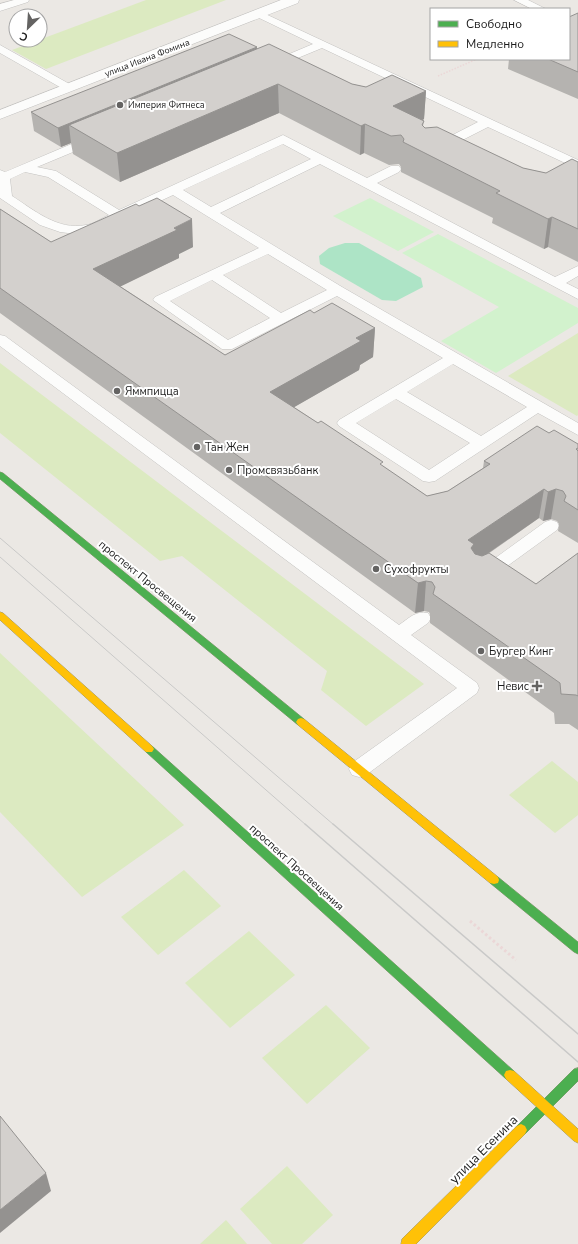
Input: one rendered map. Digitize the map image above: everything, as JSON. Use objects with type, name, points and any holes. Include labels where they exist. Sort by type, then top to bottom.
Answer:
[{"type":"main road","name":"проспект Просвещения","points":[[0,475],[578,949]]},
{"type":"main road","name":"проспект Просвещения","points":[[0,615],[578,1137]]},
{"type":"main road","name":"улица Есенина","points":[[407,1244],[578,1073]]},
{"type":"street","name":"улица Ивана Фомина","points":[[0,115],[293,0]]},
{"type":"lane","points":[[0,8],[24,0]]},
{"type":"lane","points":[[519,0],[539,8]]},
{"type":"lane","points":[[259,14],[578,165]]},
{"type":"lane","points":[[262,70],[323,44]]},
{"type":"lane","points":[[0,48],[69,88]]},
{"type":"lane","points":[[428,152],[488,122]]},
{"type":"lane","points":[[101,136],[2,176],[6,197],[53,227],[72,231],[89,228],[283,139],[578,295]]},
{"type":"lane","points":[[460,136],[472,142]]},
{"type":"lane","points":[[212,212],[320,159]]},
{"type":"lane","points":[[22,168],[52,174],[118,215]]},
{"type":"lane","points":[[366,184],[395,169]]},
{"type":"lane","points":[[174,190],[337,290],[578,430]]},
{"type":"lane","points":[[269,248],[160,300],[227,346],[337,290]]},
{"type":"lane","points":[[556,283],[578,270]]},
{"type":"lane","points":[[213,275],[281,319]]},
{"type":"lane","points":[[0,339],[470,688],[359,769]]},
{"type":"lane","points":[[454,357],[344,423],[429,477],[537,407]]},
{"type":"lane","points":[[396,392],[481,443]]},
{"type":"lane","points":[[478,578],[551,526]]},
{"type":"lane","points":[[398,635],[422,618]]},
{"type":"path","points":[[470,921],[516,960]]},
{"type":"green space","points":[[146,0],[226,0],[46,69],[12,50],[17,48],[48,48],[48,37]]},
{"type":"green space","points":[[370,198],[434,232],[398,251],[333,216]]},
{"type":"green space","points":[[438,234],[578,308],[578,323],[496,373],[441,341],[499,307],[402,253]]},
{"type":"green space","points":[[345,243],[359,243],[421,278],[423,287],[396,301],[382,300],[320,264],[319,256],[329,248]]},
{"type":"green space","points":[[578,333],[578,415],[577,416],[508,376]]},
{"type":"green space","points":[[0,363],[424,684],[366,726],[321,690],[327,671],[182,556],[160,561],[0,433]]},
{"type":"green space","points":[[0,653],[184,825],[82,897],[0,812]]},
{"type":"green space","points":[[552,761],[578,782],[578,815],[555,833],[509,795]]},
{"type":"green space","points":[[184,870],[221,906],[158,955],[121,917]]},
{"type":"green space","points":[[249,931],[295,975],[230,1028],[185,983]]},
{"type":"green space","points":[[326,1005],[370,1048],[307,1104],[262,1058]]},
{"type":"green space","points":[[287,1166],[333,1215],[302,1244],[272,1244],[240,1209]]},
{"type":"green space","points":[[226,1220],[247,1244],[200,1244]]},
{"type":"building","points":[[578,13],[578,72],[550,60],[570,60],[570,17]]},
{"type":"building","points":[[229,34],[257,47],[58,128],[31,112]]},
{"type":"building","points":[[269,44],[352,84],[366,87],[392,75],[426,91],[393,106],[424,121],[422,125],[425,128],[437,127],[523,168],[546,173],[572,159],[578,162],[578,229],[552,217],[548,219],[496,193],[500,191],[403,142],[404,139],[401,135],[391,136],[365,124],[361,126],[278,84],[117,153],[69,125]]},
{"type":"building","points":[[157,198],[192,219],[174,228],[177,230],[93,269],[225,355],[310,310],[314,313],[332,303],[375,328],[356,338],[361,341],[270,392],[318,423],[321,421],[383,462],[380,464],[427,496],[448,491],[490,464],[484,461],[537,426],[549,433],[554,430],[578,444],[578,448],[576,449],[578,451],[578,510],[564,501],[566,496],[563,491],[556,489],[548,492],[544,489],[468,540],[474,544],[471,548],[475,554],[482,556],[489,553],[536,584],[578,553],[578,696],[561,694],[560,683],[433,594],[435,587],[432,582],[426,581],[418,583],[0,288],[0,209],[51,242],[136,204],[139,206]]},
{"type":"building","points":[[0,1116],[46,1173],[0,1210]]},
{"type":"tram line","points":[[0,538],[334,825]]},
{"type":"tram line","points":[[0,557],[306,825]]},
{"type":"tram line","points":[[305,824],[578,1062]]},
{"type":"tram line","points":[[333,824],[578,1034]]},
{"type":"traffic: fast","points":[[0,475],[301,722]]},
{"type":"traffic: fast","points":[[149,749],[510,1075]]},
{"type":"traffic: fast","points":[[494,880],[578,949]]},
{"type":"traffic: fast","points":[[521,1130],[578,1073]]},
{"type":"traffic: slow","points":[[0,615],[149,749]]},
{"type":"traffic: slow","points":[[301,722],[494,880]]},
{"type":"traffic: slow","points":[[510,1075],[578,1137]]},
{"type":"traffic: slow","points":[[407,1244],[521,1130]]},
{"type":"place","name":"Империя Фитнеса","points":[[120,105]]},
{"type":"place","name":"Яммпицца","points":[[117,391]]},
{"type":"place","name":"Тан Жен","points":[[197,447]]},
{"type":"place","name":"Промсвязьбанк","points":[[229,470]]},
{"type":"place","name":"Сухофрукты","points":[[376,569]]},
{"type":"place","name":"Бургер Кинг","points":[[481,651]]},
{"type":"place","name":"Невис","points":[[537,686]]}]
